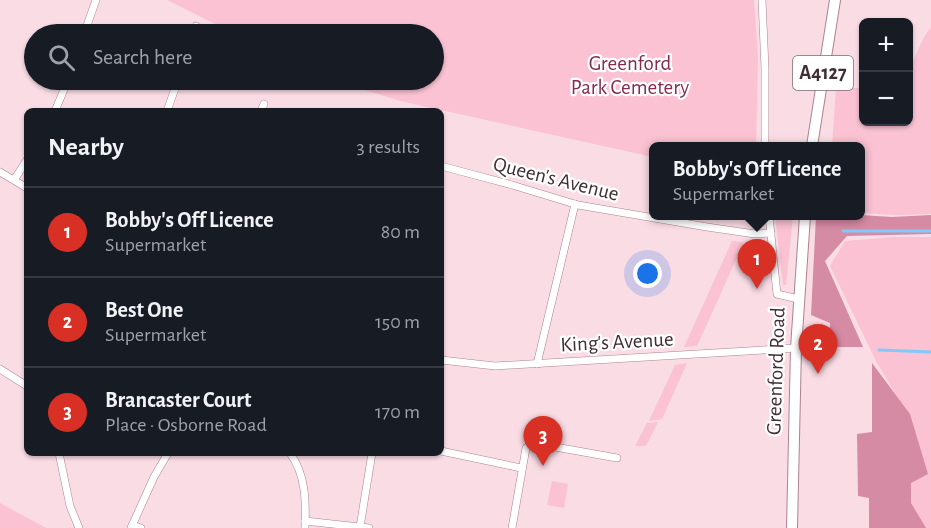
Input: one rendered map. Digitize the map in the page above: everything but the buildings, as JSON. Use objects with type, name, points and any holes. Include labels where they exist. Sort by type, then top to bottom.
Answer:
[{"type":"main road","name":"A4127","points":[[813,142],[835,0]]},
{"type":"main road","name":"Greenford Road","points":[[792,528],[796,348],[804,220]]},
{"type":"street","points":[[88,24],[96,0]]},
{"type":"street","points":[[762,0],[765,142]]},
{"type":"street","points":[[56,108],[64,90]]},
{"type":"street","points":[[168,108],[174,90]]},
{"type":"street","points":[[14,180],[24,165]]},
{"type":"street","name":"Queen's Avenue","points":[[444,167],[575,204],[649,217]]},
{"type":"street","points":[[0,172],[24,186]]},
{"type":"street","points":[[537,364],[575,204]]},
{"type":"street","name":"Queen's Avenue","points":[[665,220],[755,234],[771,233]]},
{"type":"street","points":[[769,220],[777,294],[798,299]]},
{"type":"street","name":"King's Avenue","points":[[444,360],[495,366],[796,348]]},
{"type":"street","points":[[0,369],[24,384]]},
{"type":"street","points":[[512,528],[521,468],[526,448],[533,443],[617,458]]},
{"type":"street","points":[[444,452],[521,468]]},
{"type":"street","points":[[60,456],[70,506],[79,528]]},
{"type":"street","points":[[141,528],[132,526],[166,456]]},
{"type":"street","points":[[292,456],[304,484],[305,524],[369,528]]},
{"type":"street","points":[[360,527],[372,456]]},
{"type":"green space","name":"Greenford Park Cemetery","points":[[167,0],[754,0],[758,58],[756,142],[649,142],[649,156],[444,111],[444,108],[432,108],[400,101],[365,90],[444,90],[444,24],[215,24]]},
{"type":"green space","points":[[931,27],[931,214],[865,213],[865,142],[832,142],[836,88],[859,88],[859,126],[913,126],[913,61]]},
{"type":"green space","points":[[775,220],[793,220],[786,285],[783,285]]},
{"type":"green space","points":[[931,237],[931,528],[923,528],[908,502],[909,416],[877,363],[830,266],[845,241]]},
{"type":"green space","points":[[732,241],[744,242],[697,346],[684,347]]},
{"type":"green space","points":[[687,363],[662,419],[649,421],[675,365]]},
{"type":"green space","points":[[658,422],[646,446],[635,446],[647,423]]},
{"type":"green space","points":[[552,481],[568,484],[564,508],[547,505]]},
{"type":"green space","points":[[0,503],[46,528],[0,528]]},
{"type":"shaded area","points":[[865,215],[892,217],[931,215],[931,234],[847,236],[825,261],[863,347],[829,347],[830,323],[811,315],[816,220],[865,220]]},
{"type":"shaded area","points":[[872,363],[910,414],[928,474],[911,483],[911,503],[926,528],[869,528],[869,498],[858,496],[857,434],[872,432]]},
{"type":"waterway","points":[[843,231],[931,231]]},
{"type":"waterway","points":[[879,350],[931,352]]},
{"type":"place","name":"Bobby's Off Licence","points":[[757,289]]},
{"type":"place","name":"Best One","points":[[818,374]]},
{"type":"place","name":"Brancaster Court","points":[[543,466]]}]
